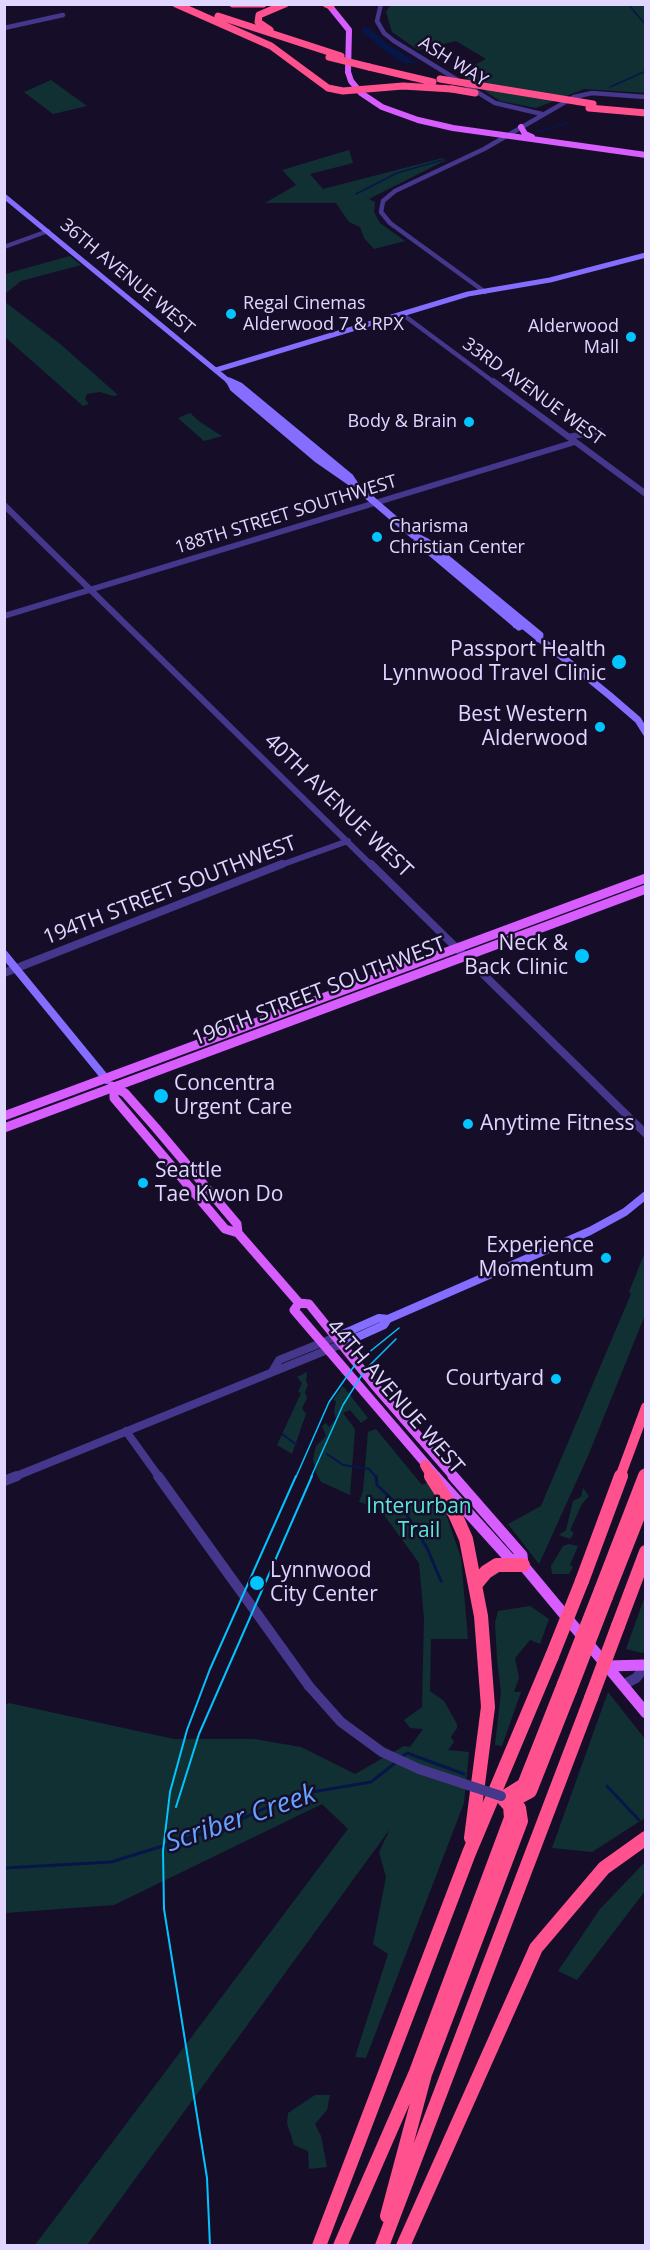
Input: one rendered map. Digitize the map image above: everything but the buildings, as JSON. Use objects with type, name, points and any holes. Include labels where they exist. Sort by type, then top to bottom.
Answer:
[{"type":"highway","points":[[176,4],[271,46],[328,88],[452,87],[645,110]]},
{"type":"highway","points":[[182,4],[268,38],[341,56],[370,66],[622,111],[645,110]]},
{"type":"highway","points":[[190,4],[327,53],[452,87]]},
{"type":"highway","points":[[233,4],[263,4]]},
{"type":"highway","points":[[285,4],[262,12],[258,22],[270,30],[327,53]]},
{"type":"highway","points":[[319,2246],[469,1853],[582,1581],[645,1407]]},
{"type":"highway","points":[[425,1465],[455,1514],[466,1539],[476,1584],[488,1707],[469,1853]]},
{"type":"highway","points":[[604,1593],[645,1473]]},
{"type":"highway","points":[[501,1796],[519,1797],[530,1791],[567,1687],[645,1496]]},
{"type":"highway","points":[[380,2246],[645,1552]]},
{"type":"highway","points":[[476,1584],[490,1568],[504,1564],[523,1565]]},
{"type":"highway","points":[[380,2246],[425,2074],[502,1856],[512,1814],[510,1806],[501,1796]]},
{"type":"highway","points":[[403,2246],[536,1948],[604,1868],[645,1838]]},
{"type":"highway","points":[[340,2246],[416,2072],[502,1856]]},
{"type":"main road","points":[[328,5],[349,30],[348,72],[357,89],[377,104],[406,116],[475,131],[510,134],[645,155]]},
{"type":"main road","points":[[521,127],[525,134],[540,140]]},
{"type":"main road","points":[[475,131],[487,137],[486,142]]},
{"type":"main road","name":"36TH AVENUE WEST","points":[[4,196],[216,370],[230,382],[232,388],[317,459],[356,486],[417,542],[516,625],[532,638],[539,639],[632,714],[645,733]]},
{"type":"main road","points":[[216,370],[276,355],[485,292],[550,280],[645,255]]},
{"type":"main road","points":[[216,370],[299,344],[404,316]]},
{"type":"main road","points":[[276,355],[299,344],[344,335]]},
{"type":"main road","name":"36TH AVENUE WEST","points":[[413,536],[427,542],[540,635],[539,639]]},
{"type":"main road","name":"196TH STREET SOUTHWEST","points":[[4,1128],[114,1088],[645,878]]},
{"type":"main road","name":"196TH STREET SOUTHWEST","points":[[4,1116],[645,889]]},
{"type":"main road","name":"44TH AVENUE WEST","points":[[4,954],[107,1080],[114,1088],[128,1096],[208,1188],[238,1230],[299,1303],[309,1304],[390,1404],[522,1555],[523,1565]]},
{"type":"main road","name":"44TH AVENUE WEST","points":[[114,1088],[114,1098],[205,1205],[216,1208],[229,1224],[238,1230]]},
{"type":"main road","points":[[177,1171],[189,1176],[199,1187],[208,1188]]},
{"type":"main road","points":[[339,1340],[384,1325],[388,1319],[590,1231],[625,1212],[645,1195]]},
{"type":"main road","name":"44TH AVENUE WEST","points":[[299,1303],[294,1310],[425,1465],[453,1492],[509,1558],[523,1565],[645,1713]]},
{"type":"main road","points":[[607,1665],[645,1665]]},
{"type":"street","name":"ASH WAY","points":[[381,4],[377,21],[384,33],[394,41],[495,103],[543,114]]},
{"type":"street","points":[[4,28],[63,15]]},
{"type":"street","points":[[485,292],[390,223],[384,218],[381,206],[395,191],[510,134],[583,94],[645,97]]},
{"type":"street","points":[[475,152],[477,148],[500,134]]},
{"type":"street","points":[[4,247],[48,231]]},
{"type":"street","name":"33RD AVENUE WEST","points":[[404,316],[645,494]]},
{"type":"street","points":[[568,437],[600,431]]},
{"type":"street","name":"188TH STREET SOUTHWEST","points":[[4,616],[575,442]]},
{"type":"street","name":"40TH AVENUE WEST","points":[[4,505],[645,1134]]},
{"type":"street","name":"194TH STREET SOUTHWEST","points":[[4,973],[279,865],[348,841]]},
{"type":"street","points":[[4,1481],[273,1370],[285,1368],[339,1340]]},
{"type":"street","points":[[126,1431],[309,1686],[340,1722],[382,1752],[419,1769],[501,1796]]},
{"type":"street","points":[[623,1685],[636,1678],[645,1665]]},
{"type":"green space","points":[[391,4],[645,5],[645,93],[584,89],[536,108],[500,101],[470,81],[464,80],[466,78],[459,73],[486,59],[456,41],[418,50],[392,32],[386,12]]},
{"type":"green space","points":[[51,80],[87,106],[53,114],[24,92]]},
{"type":"green space","points":[[349,150],[353,163],[310,174],[323,189],[443,158],[446,160],[369,199],[375,202],[374,212],[380,223],[405,241],[374,249],[364,238],[360,227],[349,222],[336,203],[265,203],[296,185],[282,170]]},
{"type":"green space","points":[[70,256],[81,265],[21,281],[5,294],[5,274]]},
{"type":"green space","points":[[5,302],[59,343],[118,395],[113,396],[100,392],[87,394],[85,399],[89,404],[83,406],[5,337]]},
{"type":"green space","points":[[190,413],[222,436],[204,441],[178,418]]},
{"type":"green space","name":"Interurban Trail","points":[[645,1252],[645,1315],[588,1456],[539,1564],[508,1524],[541,1506],[631,1294],[629,1292]]},
{"type":"green space","points":[[307,1372],[308,1385],[305,1392],[307,1398],[302,1408],[306,1414],[292,1454],[277,1445],[301,1393],[298,1392],[302,1383],[297,1377]]},
{"type":"green space","points":[[343,1386],[368,1418],[361,1423],[350,1410],[343,1413],[355,1429],[350,1495],[321,1482],[313,1459],[316,1446],[326,1436],[322,1426],[326,1423],[329,1427],[336,1419],[334,1412],[336,1401],[333,1400]]},
{"type":"green space","points":[[376,1429],[422,1485],[428,1482],[446,1514],[461,1558],[468,1639],[431,1639],[430,1691],[444,1701],[457,1724],[451,1737],[454,1742],[448,1750],[469,1752],[464,1803],[366,2058],[355,2057],[388,1954],[373,1944],[386,1877],[379,1852],[390,1829],[87,2245],[35,2245],[348,1829],[322,1804],[114,1905],[5,1913],[4,1705],[9,1703],[174,1739],[254,1739],[301,1747],[355,1774],[404,1746],[410,1747],[423,1729],[410,1728],[404,1720],[422,1707],[424,1618],[419,1563],[379,1508],[359,1502],[363,1491],[368,1432]]},
{"type":"green space","points":[[583,1488],[589,1496],[582,1504],[570,1530],[574,1533],[570,1539],[559,1535],[566,1530],[573,1501],[581,1497]]},
{"type":"green space","points":[[569,1544],[578,1546],[570,1565],[573,1567],[569,1574],[552,1574],[551,1566],[563,1546]]},
{"type":"green space","points":[[645,1596],[645,1651],[642,1653],[626,1649]]},
{"type":"green space","points":[[530,1606],[549,1619],[540,1644],[530,1640],[515,1658],[519,1678],[514,1692],[521,1692],[502,1746],[495,1745],[501,1692],[495,1623],[498,1611]]},
{"type":"green space","points":[[608,1692],[645,1739],[645,1818],[592,1852],[552,1848]]},
{"type":"green space","points":[[645,1862],[645,1891],[577,1980],[558,1971],[600,1909]]},
{"type":"green space","points":[[315,2095],[330,2095],[327,2110],[315,2124],[321,2136],[327,2167],[309,2169],[308,2151],[294,2145],[287,2123],[288,2113]]},
{"type":"shaded area","points":[[368,27],[386,43],[417,63],[404,63],[388,53],[363,32],[362,28]]},
{"type":"waterway","points":[[628,4],[646,25]]},
{"type":"waterway","points":[[610,87],[646,71]]},
{"type":"waterway","points":[[537,132],[570,122]]},
{"type":"waterway","points":[[356,194],[397,173],[446,159]]},
{"type":"waterway","points":[[282,1434],[297,1445]]},
{"type":"waterway","points":[[327,1454],[343,1465],[369,1469],[376,1477]]},
{"type":"waterway","points":[[376,1476],[377,1485],[405,1512],[427,1548],[441,1581]]},
{"type":"waterway","name":"Scriber Creek","points":[[402,1757],[407,1753],[464,1774]]},
{"type":"waterway","name":"Scriber Creek","points":[[4,1868],[111,1862],[224,1827],[294,1795],[371,1782],[395,1763]]},
{"type":"waterway","name":"Scriber Creek","points":[[607,1786],[639,1820]]},
{"type":"tram line","points":[[296,1477],[329,1402],[357,1362],[399,1328]]},
{"type":"tram line","points":[[311,1477],[343,1405],[365,1370],[396,1339]]},
{"type":"tram line","points":[[210,2246],[207,2178],[164,1909],[163,1851],[170,1792],[187,1730],[210,1669],[296,1476]]},
{"type":"tram line","points":[[176,1807],[199,1734],[312,1476]]},
{"type":"place","name":"Regal Cinemas Alderwood 7 & RPX","points":[[231,314]]},
{"type":"place","name":"Alderwood Mall","points":[[631,337]]},
{"type":"place","name":"Body & Brain","points":[[469,422]]},
{"type":"place","name":"Charisma Christian Center","points":[[377,537]]},
{"type":"place","name":"Passport Health Lynnwood Travel Clinic","points":[[619,662]]},
{"type":"place","name":"Best Western Alderwood","points":[[600,727]]},
{"type":"place","name":"Neck & Back Clinic","points":[[582,956]]},
{"type":"place","name":"Concentra Urgent Care","points":[[161,1096]]},
{"type":"place","name":"Anytime Fitness","points":[[468,1124]]},
{"type":"place","name":"Seattle Tae Kwon Do","points":[[143,1183]]},
{"type":"place","name":"Experience Momentum","points":[[606,1258]]},
{"type":"place","name":"Courtyard","points":[[556,1379]]},
{"type":"place","name":"Lynnwood City Center","points":[[257,1583]]}]
